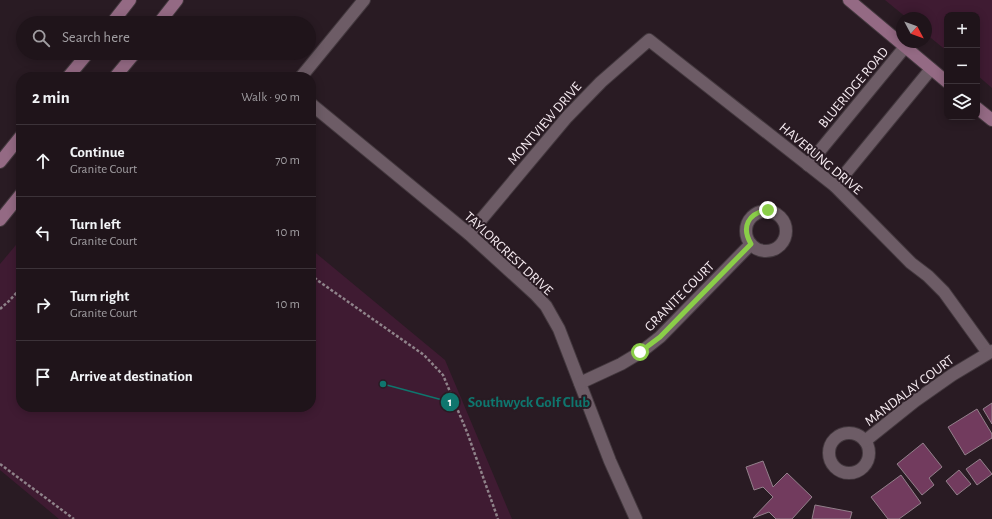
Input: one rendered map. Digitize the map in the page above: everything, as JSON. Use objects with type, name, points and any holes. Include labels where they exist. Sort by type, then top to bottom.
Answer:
[{"type":"main road","points":[[117,16],[130,0]]},
{"type":"main road","points":[[164,16],[177,0]]},
{"type":"main road","points":[[849,0],[896,39]]},
{"type":"main road","points":[[906,48],[944,80]]},
{"type":"main road","points":[[72,72],[82,60]]},
{"type":"main road","points":[[119,72],[128,60]]},
{"type":"main road","points":[[980,110],[992,120]]},
{"type":"main road","points":[[0,162],[16,142]]},
{"type":"main road","points":[[0,220],[16,200]]},
{"type":"street","points":[[316,59],[364,0]]},
{"type":"street","name":"HAVERUNG DRIVE","points":[[649,40],[835,186],[911,263],[928,276],[944,292],[990,352]]},
{"type":"street","name":"MONTVIEW DRIVE","points":[[469,234],[567,117],[602,82],[649,40]]},
{"type":"street","name":"BLUERIDGE ROAD","points":[[808,165],[904,48]]},
{"type":"street","points":[[305,72],[315,60]]},
{"type":"street","points":[[835,186],[931,69]]},
{"type":"street","name":"TAYLORCREST DRIVE","points":[[316,108],[469,234],[535,294],[546,306],[559,329],[610,461],[636,519]]},
{"type":"street","name":"GRANITE COURT","points":[[580,383],[621,364],[660,337],[751,244]]},
{"type":"street","name":"MANDALAY COURT","points":[[866,441],[915,401],[952,375],[990,352]]},
{"type":"path","points":[[316,278],[424,355],[443,375],[467,432],[498,519]]},
{"type":"path","points":[[0,309],[16,293]]},
{"type":"path","points":[[0,464],[74,519]]},
{"type":"shaded area","points":[[885,0],[992,0],[992,88],[980,78],[980,12],[944,12],[944,49],[932,39],[932,12],[900,12]]},
{"type":"shaded area","points":[[16,245],[16,412],[316,412],[316,253],[445,360],[512,519],[59,519],[0,470],[0,264]]},
{"type":"building","points":[[992,403],[992,424],[983,409]]},
{"type":"building","points":[[977,409],[992,434],[992,438],[965,455],[948,427]]},
{"type":"building","points":[[923,443],[942,467],[929,478],[934,485],[922,495],[897,464]]},
{"type":"building","points":[[980,459],[992,474],[977,485],[966,469]]},
{"type":"building","points":[[763,461],[773,487],[787,473],[812,497],[792,519],[776,519],[769,512],[753,518],[773,497],[763,487],[754,490],[746,467]]},
{"type":"building","points":[[959,470],[971,484],[957,495],[946,481]]},
{"type":"building","points":[[901,475],[921,503],[899,519],[888,519],[871,497]]},
{"type":"building","points":[[815,505],[852,512],[850,519],[812,519]]},
{"type":"place","name":"Southwyck Golf Club","points":[[383,384]]},
{"type":"route","points":[[640,352],[660,337],[751,244],[747,238],[746,230],[748,222],[753,216],[768,210]]}]
